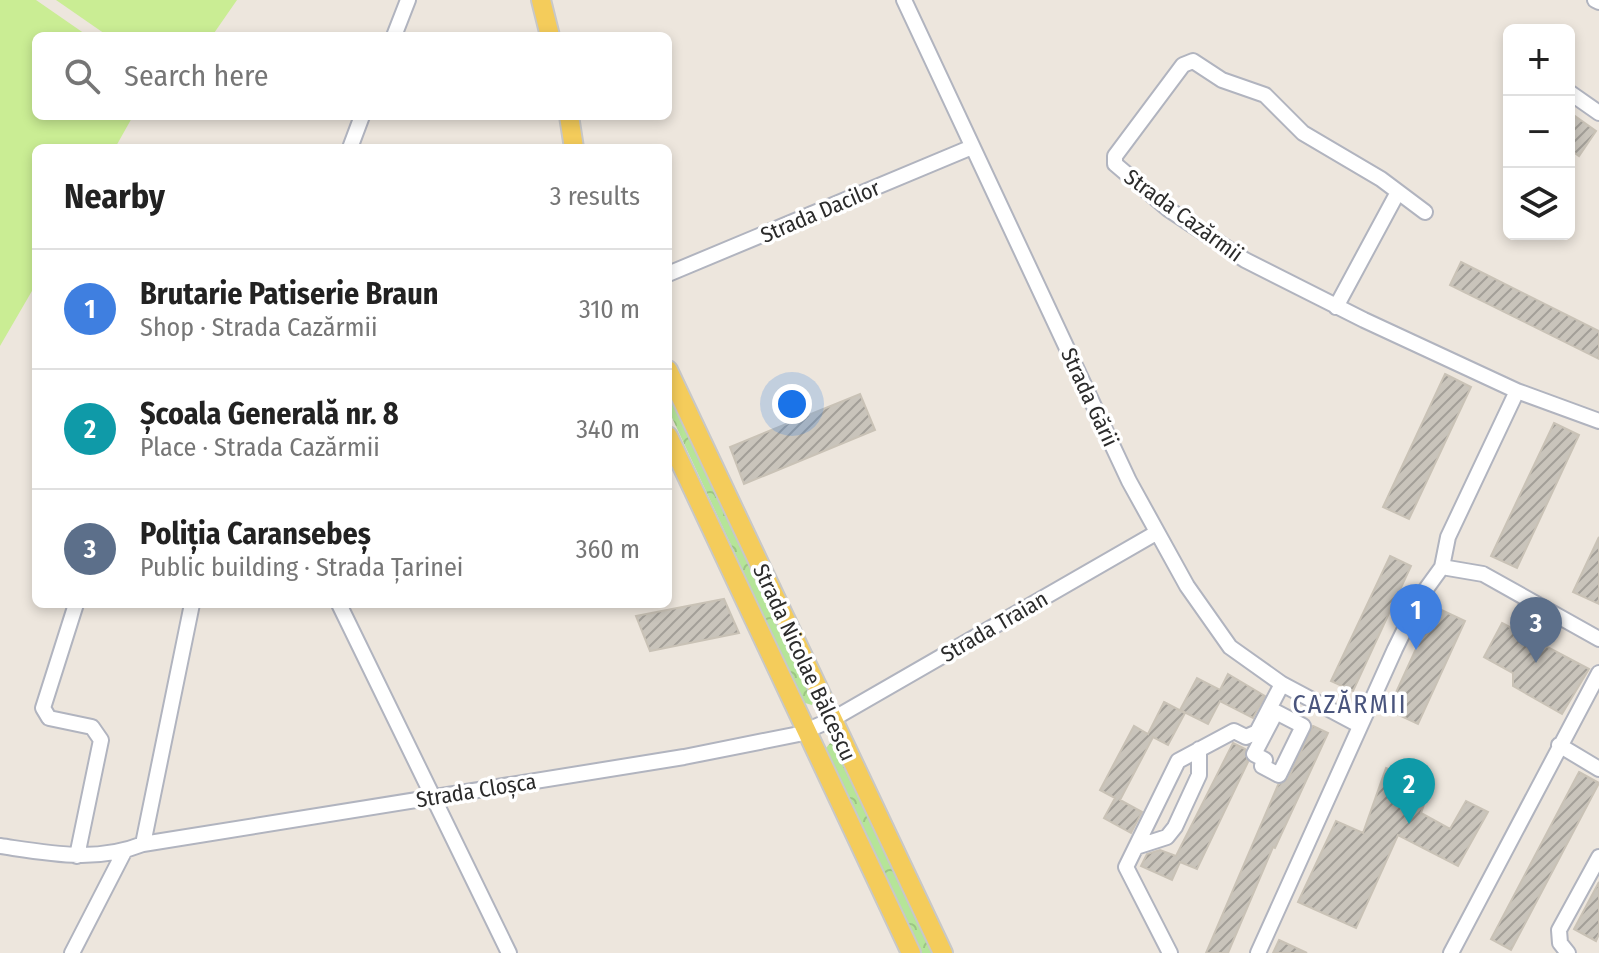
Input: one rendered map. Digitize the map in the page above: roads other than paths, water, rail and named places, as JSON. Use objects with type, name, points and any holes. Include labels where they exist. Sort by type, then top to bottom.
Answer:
[{"type":"main road","points":[[541,0],[549,32]]},
{"type":"main road","name":"Strada Nicolae Bălcescu","points":[[672,378],[943,953]]},
{"type":"main road","name":"Strada Nicolae Bălcescu","points":[[672,444],[911,953]]},
{"type":"street","points":[[396,32],[408,0]]},
{"type":"street","name":"Strada Gării","points":[[904,0],[1156,533],[1230,647],[1282,684],[1359,725]]},
{"type":"street","name":"Strada Cazărmii","points":[[1425,212],[1303,133],[1265,95],[1222,80],[1193,61],[1183,65],[1117,150],[1115,164],[1122,172],[1168,209],[1245,260],[1336,307],[1517,391],[1599,421]]},
{"type":"street","points":[[1575,96],[1599,113]]},
{"type":"street","points":[[352,144],[360,120]]},
{"type":"street","name":"Strada Dacilor","points":[[672,272],[972,147]]},
{"type":"street","points":[[1336,307],[1398,192]]},
{"type":"street","points":[[1258,953],[1359,725],[1421,596],[1442,567],[1448,537],[1517,391]]},
{"type":"street","name":"Strada Traian","points":[[808,731],[1156,533]]},
{"type":"street","points":[[1442,567],[1483,574],[1599,639]]},
{"type":"street","points":[[0,846],[77,856],[101,740],[99,731],[49,718],[43,708],[75,608]]},
{"type":"street","points":[[143,844],[191,608]]},
{"type":"street","points":[[341,608],[509,953]]},
{"type":"street","points":[[1451,953],[1599,673]]},
{"type":"street","points":[[1170,953],[1126,867],[1178,761],[1234,731],[1246,737],[1257,732],[1282,684]]},
{"type":"street","name":"Strada Cloșca","points":[[77,856],[124,852],[143,844],[684,757],[808,731]]},
{"type":"street","points":[[1559,745],[1599,769]]},
{"type":"street","points":[[1136,847],[1167,837],[1175,827],[1199,775],[1199,749]]},
{"type":"street","points":[[72,953],[124,852]]},
{"type":"street","points":[[1568,953],[1560,943],[1559,930],[1599,857]]},
{"type":"place","name":"Brutarie Patiserie Braun","points":[[1416,650]]},
{"type":"place","name":"Poliția Caransebeș","points":[[1536,663]]},
{"type":"place","name":"Școala Generală nr. 8","points":[[1409,824]]},
{"type":"district","name":"CAZĂRMII","points":[[1350,704]]}]
